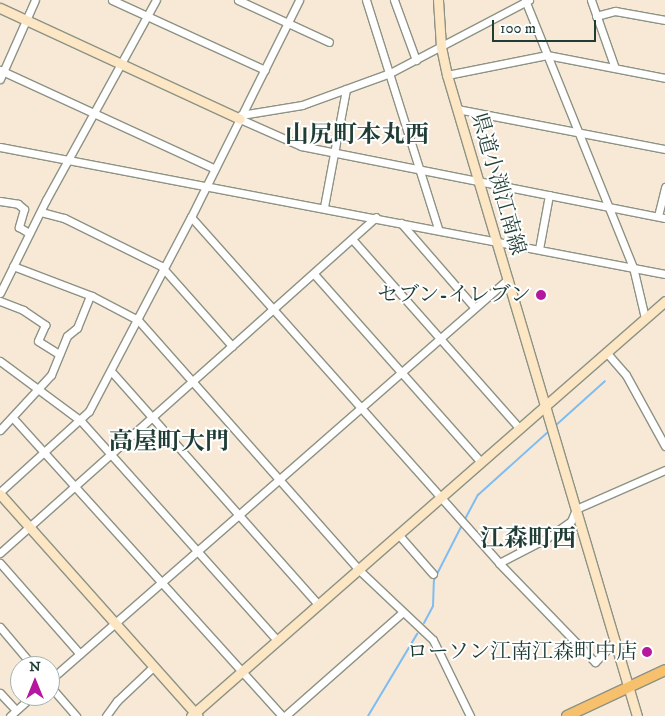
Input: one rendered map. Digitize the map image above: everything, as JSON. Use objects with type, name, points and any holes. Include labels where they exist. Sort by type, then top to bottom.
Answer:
[{"type":"main road","points":[[567,716],[665,670]]},
{"type":"street","points":[[35,0],[1,74],[95,114],[213,168]]},
{"type":"street","points":[[112,0],[265,70]]},
{"type":"street","points":[[0,293],[29,233],[156,0]]},
{"type":"street","points":[[238,0],[329,42]]},
{"type":"street","points":[[299,0],[241,117],[213,168],[164,270],[111,371],[82,421],[0,493],[195,715],[242,671],[480,461],[665,301]]},
{"type":"street","points":[[366,0],[438,229]]},
{"type":"street","points":[[394,0],[416,60]]},
{"type":"street","name":"県道小渕江南線","points":[[438,0],[442,47],[447,75],[637,716]]},
{"type":"street","points":[[591,0],[615,68]]},
{"type":"street","points":[[241,117],[281,111],[390,72],[442,47],[527,1],[633,267],[645,318]]},
{"type":"street","points":[[0,8],[301,146],[662,217],[665,186]]},
{"type":"street","points":[[596,16],[615,11],[665,20]]},
{"type":"street","points":[[447,75],[547,54],[665,78]]},
{"type":"street","points":[[324,207],[346,89]]},
{"type":"street","points":[[457,109],[665,149]]},
{"type":"street","points":[[0,147],[206,184],[665,274]]},
{"type":"street","points":[[539,249],[549,195]]},
{"type":"street","points":[[0,201],[18,204],[24,209],[19,227],[29,233]]},
{"type":"street","points":[[41,212],[64,218],[164,270],[232,346]]},
{"type":"street","points":[[191,217],[439,498],[595,662],[614,642]]},
{"type":"street","points":[[0,552],[376,218]]},
{"type":"street","points":[[401,223],[474,307]]},
{"type":"street","points":[[352,240],[519,428]]},
{"type":"street","points":[[13,266],[90,295],[138,320],[358,569],[434,640],[470,716]]},
{"type":"street","points":[[314,274],[480,461]]},
{"type":"street","points":[[60,671],[508,279]]},
{"type":"street","points":[[0,430],[40,390],[57,363],[59,354],[70,333],[77,328],[90,295]]},
{"type":"street","points":[[0,301],[23,310],[45,325],[38,341],[59,354]]},
{"type":"street","points":[[606,352],[626,375],[665,446]]},
{"type":"street","points":[[0,361],[82,421],[277,640]]},
{"type":"street","points":[[111,371],[318,604]]},
{"type":"street","points":[[13,418],[284,716],[403,612]]},
{"type":"street","points":[[499,563],[547,538],[571,521],[576,510],[665,470]]},
{"type":"street","points":[[398,534],[433,574]]},
{"type":"street","points":[[0,563],[80,654]]},
{"type":"street","points":[[0,627],[25,656]]},
{"type":"street","points":[[106,716],[117,701],[153,667]]},
{"type":"street","points":[[0,693],[16,710]]},
{"type":"street","points":[[60,698],[76,716]]},
{"type":"street","points":[[10,716],[21,706]]},
{"type":"waterway","points":[[555,426],[605,381]]},
{"type":"waterway","points":[[464,521],[478,495],[549,431]]},
{"type":"waterway","points":[[424,623],[433,606],[434,580],[462,525]]},
{"type":"waterway","points":[[368,716],[417,634]]},
{"type":"place","name":"セブン-イレブン","points":[[541,295]]},
{"type":"place","name":"ローソン江南江森町中店","points":[[647,652]]},
{"type":"district","name":"山尻町本丸西","points":[[357,136]]},
{"type":"district","name":"高屋町大門","points":[[169,443]]},
{"type":"district","name":"江森町西","points":[[528,540]]}]
